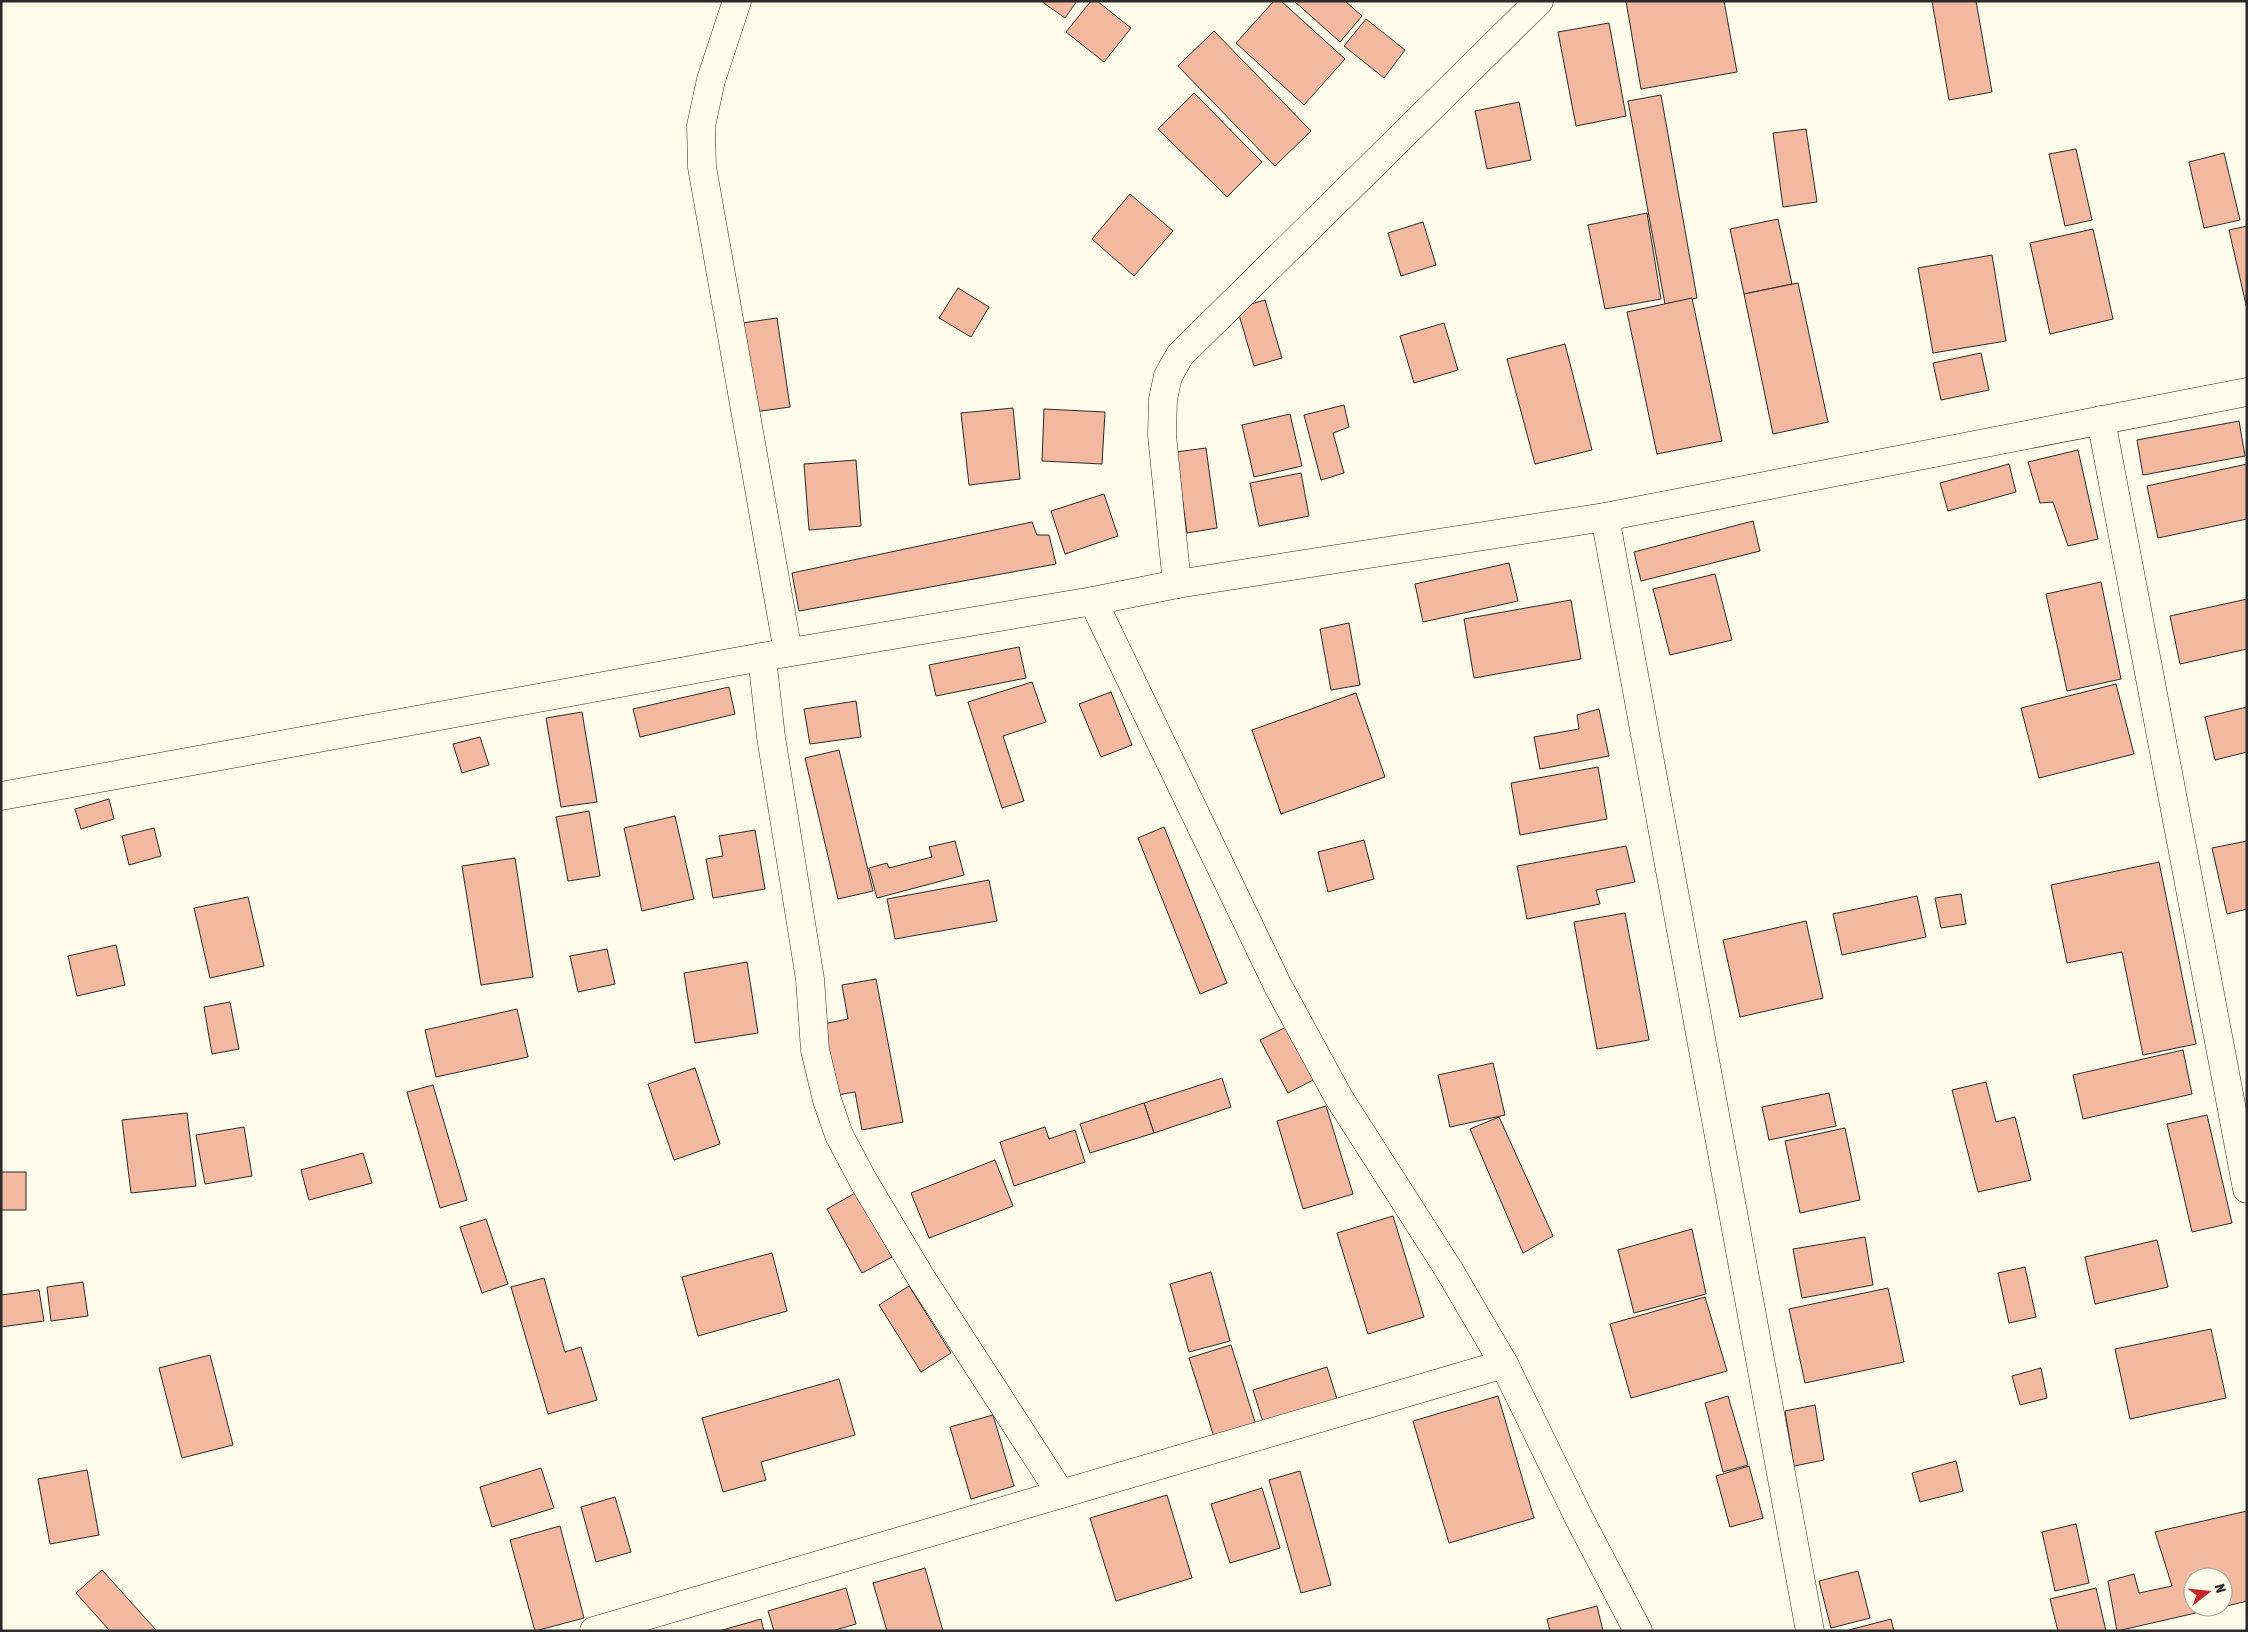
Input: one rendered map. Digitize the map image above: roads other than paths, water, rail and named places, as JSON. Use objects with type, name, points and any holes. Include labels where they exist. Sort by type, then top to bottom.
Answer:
[{"type":"street","points":[[737,1],[711,80],[701,126],[702,167],[775,655],[771,737],[810,979],[815,1050],[827,1100],[839,1135],[864,1182],[920,1276],[1061,1494]]},
{"type":"street","points":[[1177,584],[1162,426],[1163,399],[1168,376],[1180,355],[1539,1]]},
{"type":"street","points":[[1,796],[775,655],[1093,602],[1177,584],[1605,517],[2247,392]]},
{"type":"street","points":[[2101,420],[2247,1189]]},
{"type":"street","points":[[1605,517],[1810,1631]]},
{"type":"street","points":[[1093,602],[1278,986],[1339,1098],[1449,1270],[1504,1364],[1579,1518],[1638,1631]]},
{"type":"street","points":[[594,1631],[1504,1364]]}]
